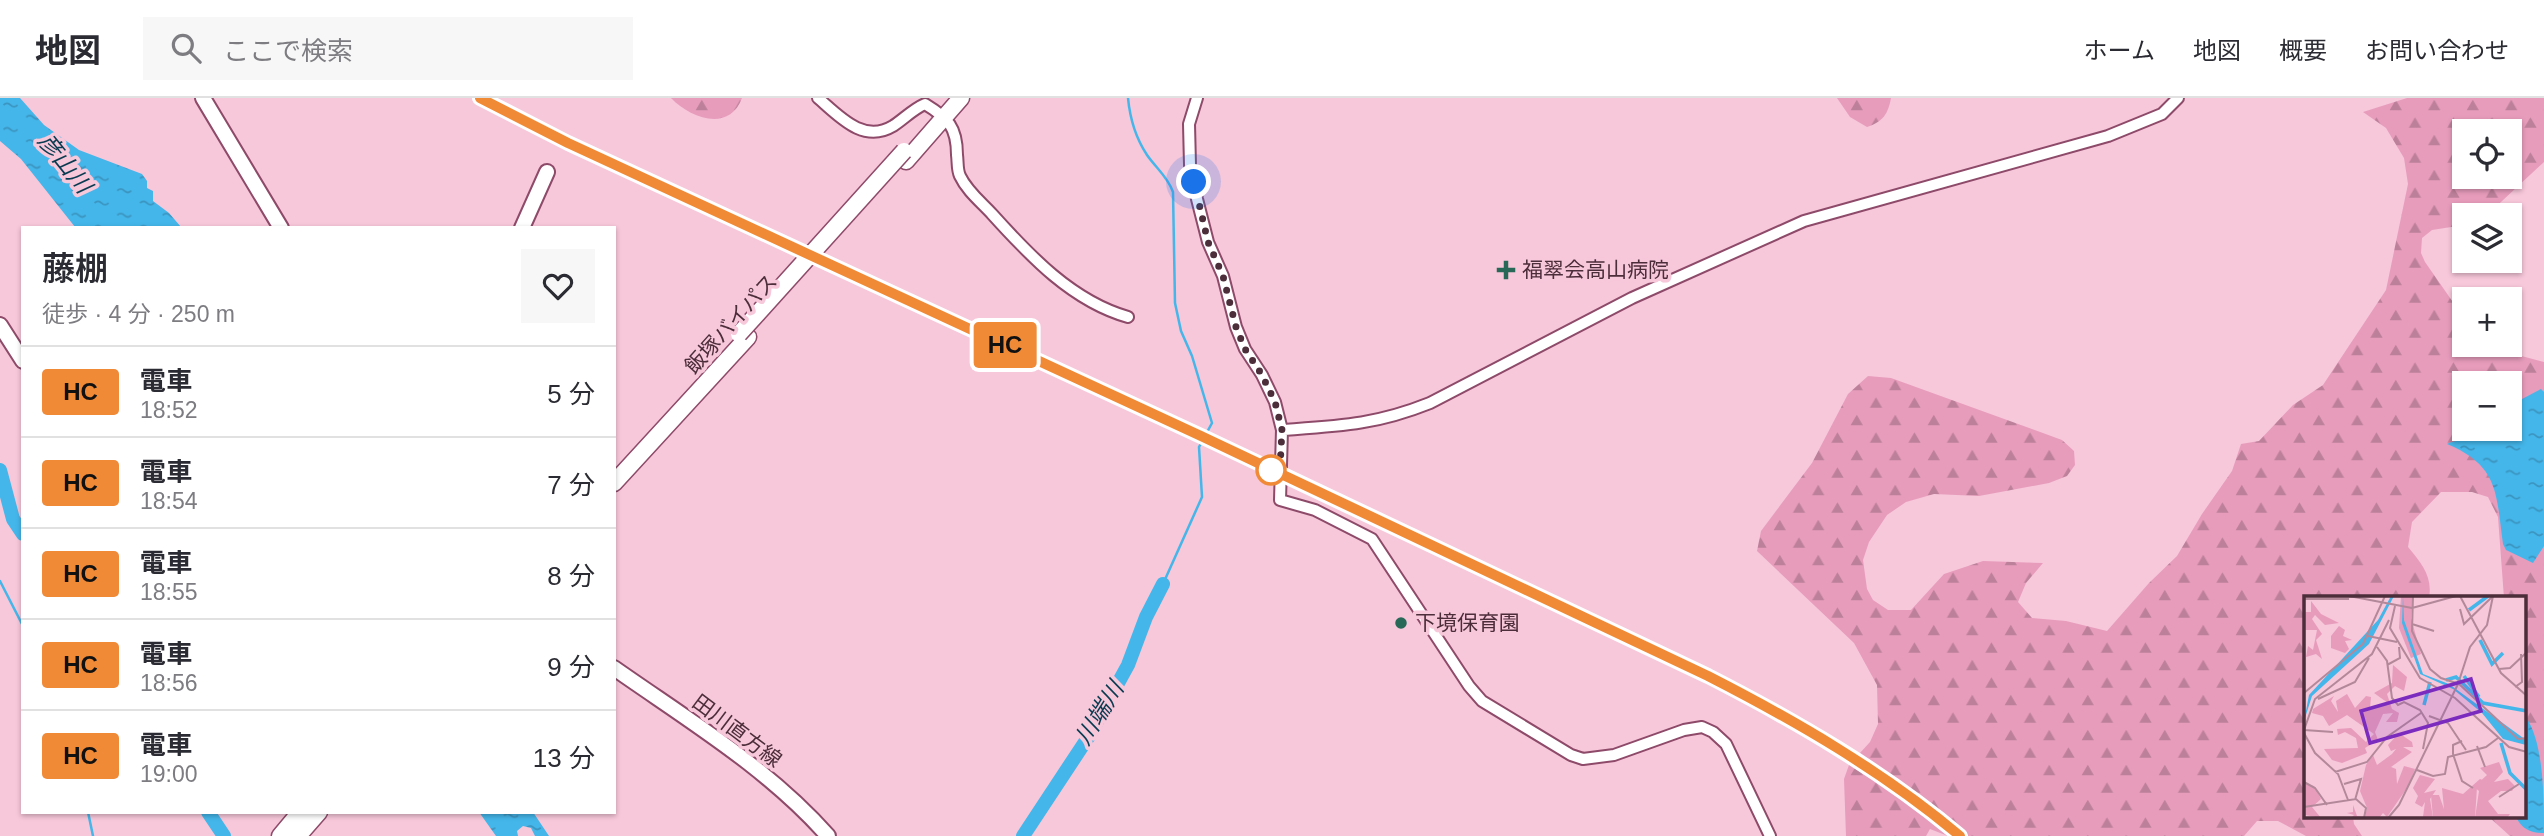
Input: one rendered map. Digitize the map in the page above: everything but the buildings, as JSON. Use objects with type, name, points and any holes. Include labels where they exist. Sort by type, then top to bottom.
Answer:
[{"type":"highway","points":[[941,114],[950,98]]},
{"type":"highway","points":[[618,472],[941,114],[961,98]]},
{"type":"highway","points":[[281,836],[316,814]]},
{"type":"main road","points":[[203,98],[280,226]]},
{"type":"main road","points":[[523,226],[547,172]]},
{"type":"main road","points":[[0,325],[21,358]]},
{"type":"main road","name":"田川直方線","points":[[616,669],[732,750],[781,790],[828,836]]},
{"type":"street","points":[[818,98],[850,125],[872,132],[892,127],[925,104],[941,114],[955,131],[959,174],[996,218],[1060,281],[1081,297],[1108,312],[1128,317]]},
{"type":"street","points":[[1197,98],[1189,124],[1190,165],[1208,242],[1223,276],[1236,327],[1245,349],[1275,402],[1282,430],[1280,500],[1315,510],[1372,539],[1469,686],[1482,701],[1571,755],[1583,759],[1614,755],[1684,730],[1702,727],[1713,732],[1726,744],[1770,836]]},
{"type":"street","points":[[1282,430],[1361,424],[1405,414],[1632,298],[1804,221],[2108,136],[2162,114],[2178,98]]},
{"type":"green space","points":[[671,98],[742,98],[728,116],[709,119],[688,111]]},
{"type":"green space","points":[[1837,98],[1891,98],[1884,117],[1867,127],[1850,117]]},
{"type":"green space","points":[[2407,98],[2544,98],[2544,162],[2522,182],[2522,119],[2452,119],[2452,189],[2515,189],[2500,203],[2452,203],[2452,227],[2432,230],[2422,238],[2421,253],[2452,301],[2452,357],[2522,356],[2544,362],[2544,836],[2510,836],[2490,818],[2526,818],[2526,596],[2504,596],[2498,517],[2488,497],[2472,492],[2441,492],[2412,522],[2408,547],[2428,576],[2429,596],[2304,596],[2304,818],[2353,818],[2362,836],[2306,836],[2278,821],[2257,821],[2244,836],[1948,836],[1930,829],[1926,836],[1846,836],[1844,779],[1849,765],[1870,742],[1878,724],[1877,685],[1854,643],[1757,551],[1761,531],[1812,463],[1848,394],[1868,376],[1891,378],[2062,440],[2074,451],[2075,465],[2067,476],[2049,483],[1979,496],[1934,494],[1906,502],[1887,515],[1869,542],[1863,560],[1867,589],[1873,600],[1888,610],[1911,610],[1944,574],[1983,561],[2043,563],[2026,583],[2018,602],[2032,618],[2066,621],[2107,631],[2177,556],[2232,471],[2241,444],[2259,441],[2293,405],[2323,385],[2386,290],[2408,184],[2404,158],[2386,128],[2363,112]]},
{"type":"water","name":"彦山川","points":[[0,98],[20,98],[44,125],[79,150],[142,174],[147,181],[147,188],[153,191],[153,201],[180,226],[74,226],[21,159],[0,141]]},
{"type":"water","points":[[2541,389],[2544,392],[2544,546],[2533,563],[2506,550],[2496,497],[2486,472],[2477,462],[2447,444],[2457,441],[2522,441],[2522,399]]},
{"type":"water","points":[[2526,718],[2536,740],[2539,755],[2544,833],[2521,825],[2517,818],[2526,818]]},
{"type":"water","points":[[480,814],[534,814],[549,836],[535,836],[531,828],[523,826],[517,831],[518,836],[496,836]]},
{"type":"waterway","points":[[1128,98],[1139,141],[1173,192],[1175,303],[1181,331],[1192,356],[1212,423],[1199,447],[1202,497],[1163,584]]},
{"type":"waterway","points":[[0,470],[13,519],[21,531]]},
{"type":"waterway","points":[[0,581],[21,622]]},
{"type":"waterway","name":"川端川","points":[[1023,836],[1089,736],[1128,665],[1146,617],[1163,584]]},
{"type":"waterway","points":[[88,814],[93,836]]},
{"type":"waterway","points":[[209,814],[224,836]]},
{"type":"railway","points":[[480,98],[568,143],[1201,436],[1708,676],[1839,749],[1901,790],[1960,836]]},
{"type":"train","name":"HC","points":[[480,98],[568,143],[1201,436],[1708,676],[1766,705],[1823,739],[1960,836]]},
{"type":"place","name":"福翠会高山病院","points":[[1506,270]]},
{"type":"place","name":"下境保育園","points":[[1401,623]]},
{"type":"route","points":[[1194,182],[1208,242],[1223,276],[1236,327],[1245,349],[1275,402],[1282,430],[1280,468],[1271,470]]}]
